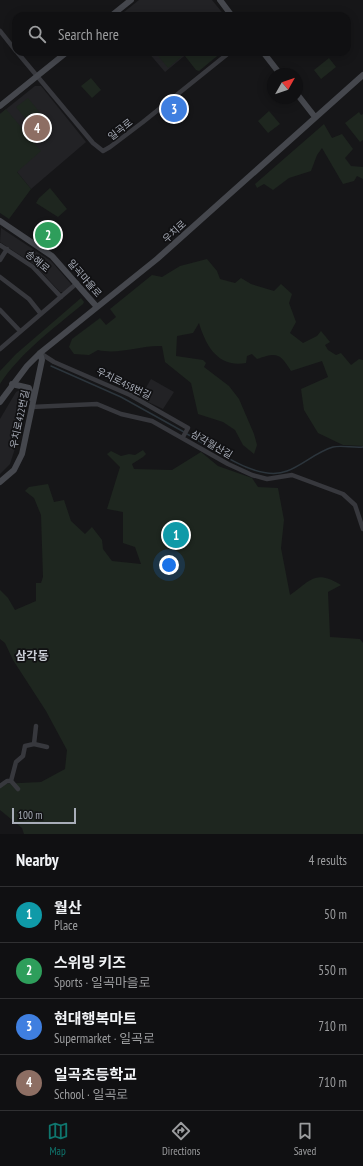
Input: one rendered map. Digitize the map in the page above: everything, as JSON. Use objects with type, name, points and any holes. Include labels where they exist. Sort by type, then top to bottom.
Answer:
[{"type":"main road","points":[[116,12],[131,0]]},
{"type":"main road","points":[[220,0],[229,12]]},
{"type":"main road","points":[[0,106],[62,56]]},
{"type":"main road","points":[[265,56],[275,68]]},
{"type":"main road","name":"우치로","points":[[0,402],[12,384],[40,353],[174,244],[363,75]]},
{"type":"main road","points":[[303,101],[316,117]]},
{"type":"main road","name":"일곡마을로","points":[[0,221],[52,256],[97,307]]},
{"type":"main road","name":"우치로422번길","points":[[0,482],[14,470],[22,454],[42,360],[40,353]]},
{"type":"main road","points":[[12,384],[29,388],[32,404]]},
{"type":"street","name":"일곡로","points":[[0,31],[12,45]]},
{"type":"street","name":"일곡로","points":[[21,56],[93,143],[103,151],[143,122],[225,56]]},
{"type":"street","name":"송해로","points":[[0,245],[33,266],[61,297]]},
{"type":"street","points":[[0,260],[7,249]]},
{"type":"street","points":[[0,278],[29,299],[41,314]]},
{"type":"street","points":[[0,349],[77,283]]},
{"type":"street","points":[[0,310],[20,331]]},
{"type":"street","points":[[0,340],[5,344]]},
{"type":"street","name":"우치로458번길","points":[[40,353],[54,362],[130,395],[188,428],[183,437]]},
{"type":"street","name":"삼각월산길","points":[[32,404],[97,404],[121,414],[152,421],[183,437],[228,464],[259,478],[292,476],[343,494],[355,505],[363,529]]},
{"type":"street","points":[[34,744],[36,726]]},
{"type":"street","points":[[11,781],[16,762],[23,756],[25,746],[34,744],[47,747]]},
{"type":"street","points":[[0,786],[7,781],[11,781]]},
{"type":"street","points":[[11,781],[18,788]]},
{"type":"shaded area","points":[[139,0],[212,0],[222,12],[124,12]]},
{"type":"shaded area","points":[[151,56],[184,56],[165,72]]},
{"type":"shaded area","points":[[158,56],[182,56],[168,68]]},
{"type":"shaded area","points":[[185,56],[217,56],[199,71],[196,70]]},
{"type":"shaded area","points":[[329,58],[336,67],[321,79],[314,70]]},
{"type":"shaded area","points":[[91,78],[101,90],[92,98],[81,86]]},
{"type":"shaded area","points":[[35,86],[41,86],[86,142],[31,189],[0,151],[0,114]]},
{"type":"shaded area","points":[[28,98],[41,114],[29,123],[16,107]]},
{"type":"shaded area","points":[[6,109],[41,151],[17,172],[31,189],[9,219],[0,213],[0,114]]},
{"type":"shaded area","points":[[269,111],[280,124],[268,133],[258,121]]},
{"type":"shaded area","points":[[359,112],[361,115],[363,114],[363,140],[360,142],[345,123]]},
{"type":"shaded area","points":[[324,124],[332,138],[342,134],[353,149],[345,158],[351,166],[363,167],[363,179],[357,176],[354,181],[343,184],[322,148],[317,155],[311,171],[289,178],[273,190],[264,184],[257,188],[255,184]]},
{"type":"shaded area","points":[[50,188],[67,209],[58,217],[36,203],[39,198]]},
{"type":"shaded area","points":[[1,228],[51,261],[71,284],[70,288],[64,292],[60,292],[35,265],[0,242]]},
{"type":"shaded area","points":[[207,259],[217,271],[220,279],[235,283],[241,278],[251,284],[274,291],[281,284],[292,294],[289,303],[296,322],[290,333],[303,343],[317,336],[321,331],[330,342],[325,345],[328,350],[336,355],[341,353],[351,365],[359,359],[363,360],[363,446],[343,445],[318,433],[304,410],[301,389],[328,377],[322,361],[291,371],[281,357],[269,355],[257,359],[252,354],[247,356],[246,363],[236,364],[221,359],[215,354],[205,340],[199,323],[193,333],[177,336],[176,356],[203,360],[206,363],[204,367],[229,386],[239,399],[254,434],[257,445],[254,454],[243,445],[235,430],[223,422],[198,414],[191,383],[165,362],[162,346],[122,351],[98,350],[89,355],[74,354],[69,347],[72,339],[100,318],[106,325],[116,317],[110,309],[152,275],[162,277],[180,266]]},
{"type":"shaded area","points":[[81,298],[84,302],[83,304],[28,351],[8,372],[0,384],[0,371],[16,354]]},
{"type":"shaded area","points":[[151,379],[174,392],[163,409],[140,398]]},
{"type":"shaded area","points":[[20,390],[27,394],[22,427],[10,464],[0,474],[0,419],[16,392]]},
{"type":"shaded area","points":[[143,450],[146,454],[132,464],[134,469],[172,470],[201,452],[218,466],[252,478],[258,487],[278,488],[284,520],[281,548],[290,595],[308,581],[319,577],[332,580],[341,585],[328,592],[330,637],[360,639],[363,643],[363,834],[24,834],[22,828],[0,810],[0,784],[41,782],[65,769],[67,750],[46,711],[13,660],[5,643],[0,639],[0,590],[8,598],[15,610],[36,601],[36,583],[41,583],[43,577],[41,515],[34,498],[25,491],[29,487],[48,484],[54,502],[64,500],[71,521],[85,534],[92,527],[102,540],[103,549],[112,561],[141,564],[135,547],[123,543],[123,512],[107,509],[120,467],[107,454],[111,451],[121,456],[129,454],[135,455]]},
{"type":"waterway","points":[[51,366],[121,397],[184,432]]},
{"type":"waterway","points":[[187,434],[222,455],[249,468],[262,472],[275,473],[287,471],[333,447],[363,447]]},
{"type":"place","name":"현대행복마트","points":[[174,109]]},
{"type":"place","name":"일곡초등학교","points":[[37,128]]},
{"type":"place","name":"스위밍 키즈","points":[[48,235]]},
{"type":"place","name":"월산","points":[[176,535]]},
{"type":"district","name":"삼각동","points":[[32,656]]}]
